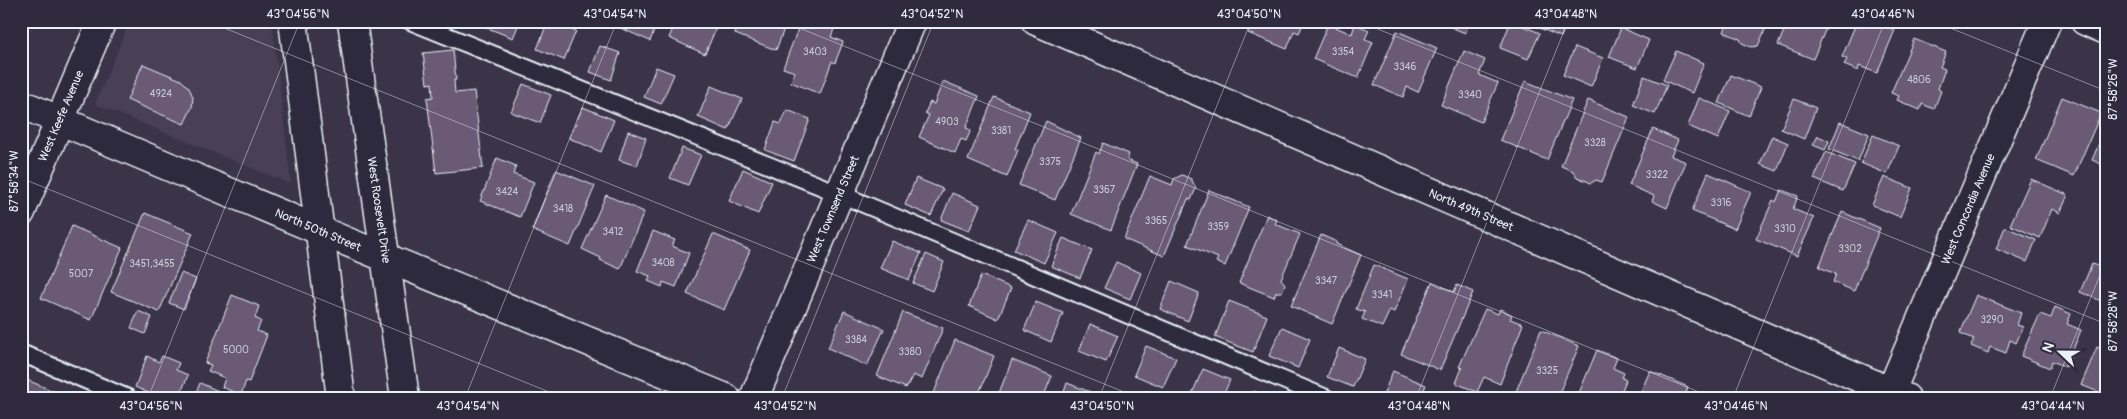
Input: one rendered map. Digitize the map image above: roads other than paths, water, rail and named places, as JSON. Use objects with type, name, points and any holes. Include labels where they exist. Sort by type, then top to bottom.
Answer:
[{"type":"street","name":"West Keefe Avenue","points":[[21,212],[102,21]]},
{"type":"street","points":[[293,21],[341,398]]},
{"type":"street","name":"West Roosevelt Drive","points":[[352,21],[405,398]]},
{"type":"street","name":"West Townsend Street","points":[[754,398],[912,21]]},
{"type":"street","name":"North 49th Street","points":[[1036,21],[1895,396]]},
{"type":"street","name":"West Concordia Avenue","points":[[1895,396],[2047,21]]},
{"type":"street","points":[[2084,21],[2106,30]]},
{"type":"street","name":"North 50th Street","points":[[21,104],[320,231],[726,398]]},
{"type":"lane","points":[[410,21],[840,194],[1326,398]]},
{"type":"lane","points":[[21,353],[128,398]]}]
